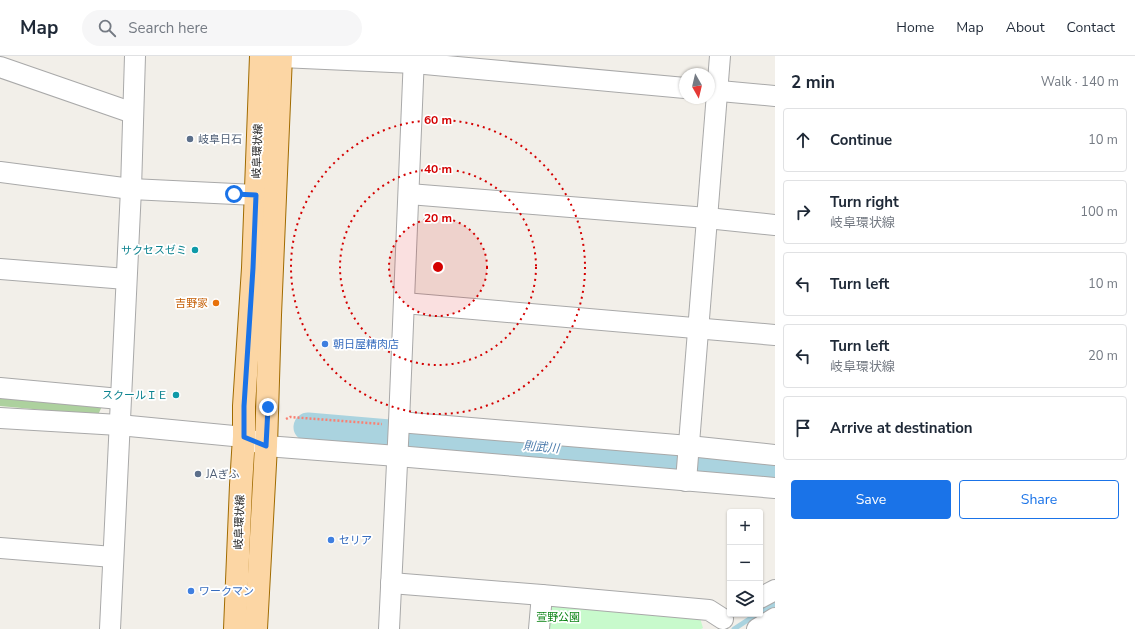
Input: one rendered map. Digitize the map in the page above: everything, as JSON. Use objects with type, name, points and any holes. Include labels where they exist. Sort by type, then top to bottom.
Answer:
[{"type":"main road","name":"岐阜環状線","points":[[235,629],[244,437],[244,406],[256,195],[274,56]]},
{"type":"main road","name":"岐阜環状線","points":[[256,629],[266,446],[270,315],[274,56]]},
{"type":"street","points":[[110,629],[136,56]]},
{"type":"street","points":[[274,56],[414,59],[679,87]]},
{"type":"street","points":[[715,81],[720,56]]},
{"type":"street","points":[[389,629],[414,59]]},
{"type":"street","points":[[0,67],[133,113]]},
{"type":"street","points":[[715,91],[775,96]]},
{"type":"street","points":[[688,462],[707,218],[712,104]]},
{"type":"street","points":[[0,172],[131,189],[256,195]]},
{"type":"street","points":[[409,194],[707,218],[775,225]]},
{"type":"street","points":[[0,269],[126,279]]},
{"type":"street","points":[[404,303],[775,335]]},
{"type":"street","points":[[0,388],[120,399]]},
{"type":"street","points":[[0,418],[119,426],[244,437],[266,446],[398,435],[688,462],[775,455]]},
{"type":"street","points":[[398,435],[688,462],[775,488]]},
{"type":"street","points":[[0,548],[113,557]]},
{"type":"street","points":[[391,583],[542,594],[709,610],[722,621]]},
{"type":"street","points":[[763,596],[775,590]]},
{"type":"street","points":[[539,629],[542,594]]},
{"type":"street","points":[[757,629],[775,618]]},
{"type":"path","points":[[285,420],[290,417],[398,435]]},
{"type":"green space","points":[[0,396],[103,404],[98,415],[0,406]]},
{"type":"green space","name":"萱野公園","points":[[552,605],[700,618],[703,628],[545,629],[547,609]]},
{"type":"waterway","name":"則武川","points":[[308,427],[775,467]]},
{"type":"waterway","points":[[763,610],[775,604]]},
{"type":"waterway","points":[[734,629],[752,617]]},
{"type":"place","name":"岐阜日石","points":[[190,139]]},
{"type":"place","name":"サクセスゼミ","points":[[195,250]]},
{"type":"place","name":"吉野家","points":[[216,303]]},
{"type":"place","name":"朝日屋精肉店","points":[[325,344]]},
{"type":"place","name":"スクールＩＥ","points":[[176,395]]},
{"type":"place","name":"JAぎふ","points":[[198,474]]},
{"type":"place","name":"セリア","points":[[331,540]]},
{"type":"place","name":"ワークマン","points":[[191,591]]},
{"type":"route","points":[[234,194],[256,195],[244,406],[244,437],[266,446],[268,407]]}]
